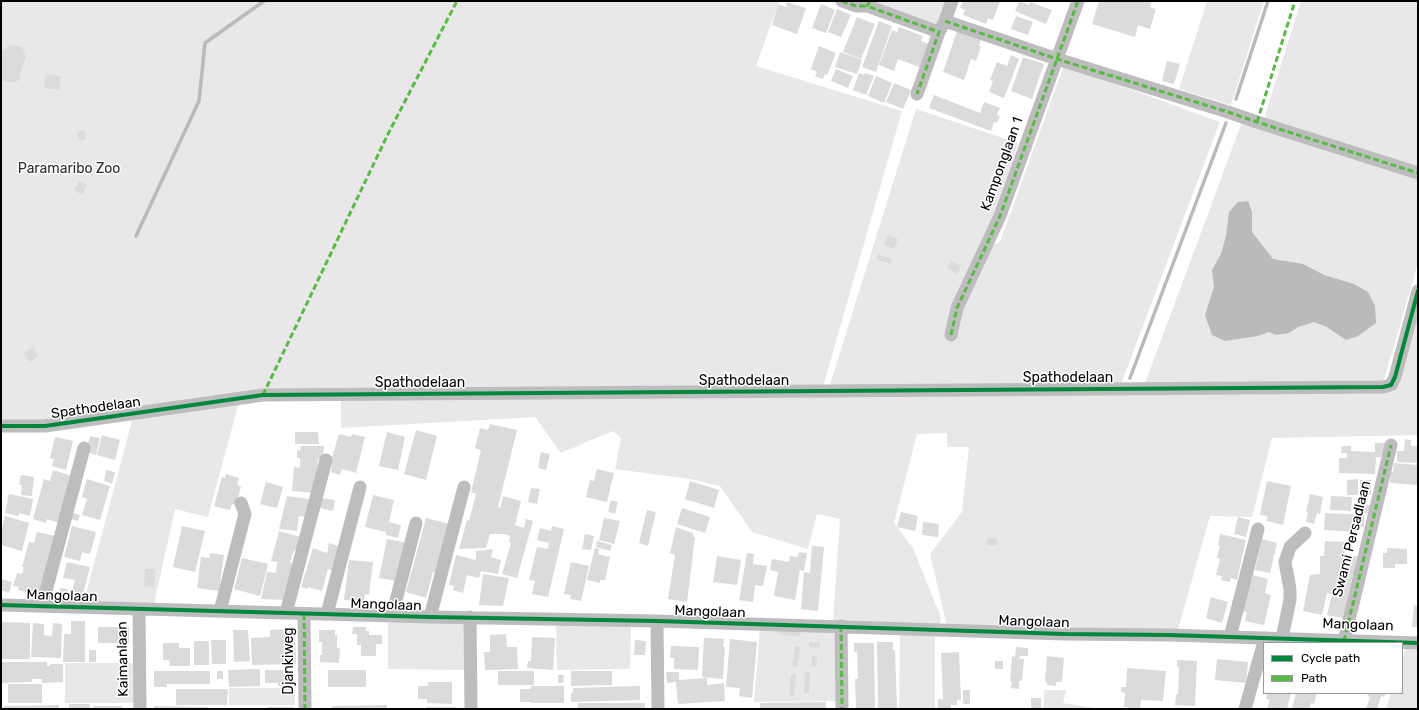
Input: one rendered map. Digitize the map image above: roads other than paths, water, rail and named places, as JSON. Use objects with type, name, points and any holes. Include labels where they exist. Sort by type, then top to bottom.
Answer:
[{"type":"street","points":[[842,1],[856,6],[868,3],[942,27],[1057,59],[1221,109],[1257,122],[1418,173]]},
{"type":"street","points":[[917,94],[952,1]]},
{"type":"street","name":"Kamponglaan 1","points":[[951,335],[957,308],[1000,216],[1078,1]]},
{"type":"street","name":"Spathodelaan","points":[[1,426],[45,426],[263,395],[1383,387],[1391,385],[1395,377],[1418,291]]},
{"type":"street","name":"Swami Persadlaan","points":[[1344,641],[1391,445]]},
{"type":"street","points":[[42,606],[84,448]]},
{"type":"street","points":[[286,613],[326,460]]},
{"type":"street","points":[[327,614],[360,487]]},
{"type":"street","points":[[430,617],[464,487]]},
{"type":"street","points":[[220,612],[245,514],[241,503]]},
{"type":"street","points":[[392,616],[416,523]]},
{"type":"street","points":[[1230,637],[1258,529]]},
{"type":"street","points":[[1282,638],[1290,600],[1290,589],[1285,562],[1290,547],[1305,533]]},
{"type":"street","name":"Mangolaan","points":[[1,605],[220,612],[657,621],[1057,634],[1282,638],[1381,642]]},
{"type":"street","name":"Kaimanlaan","points":[[139,609],[140,709]]},
{"type":"street","name":"Djankiweg","points":[[304,614],[305,709]]},
{"type":"street","points":[[470,617],[471,709]]},
{"type":"street","points":[[657,621],[658,709]]},
{"type":"street","points":[[841,626],[842,709]]},
{"type":"street","points":[[1264,642],[1265,638]]},
{"type":"street","name":"Mangolaan","points":[[1403,643],[1418,643]]},
{"type":"street","points":[[1245,709],[1263,645]]},
{"type":"waterway","points":[[136,236],[199,101],[205,43],[264,1]]},
{"type":"waterway","points":[[1236,99],[1268,1]]},
{"type":"waterway","points":[[1130,378],[1226,123]]},
{"type":"park label","name":"Paramaribo Zoo","points":[[69,169]]}]
